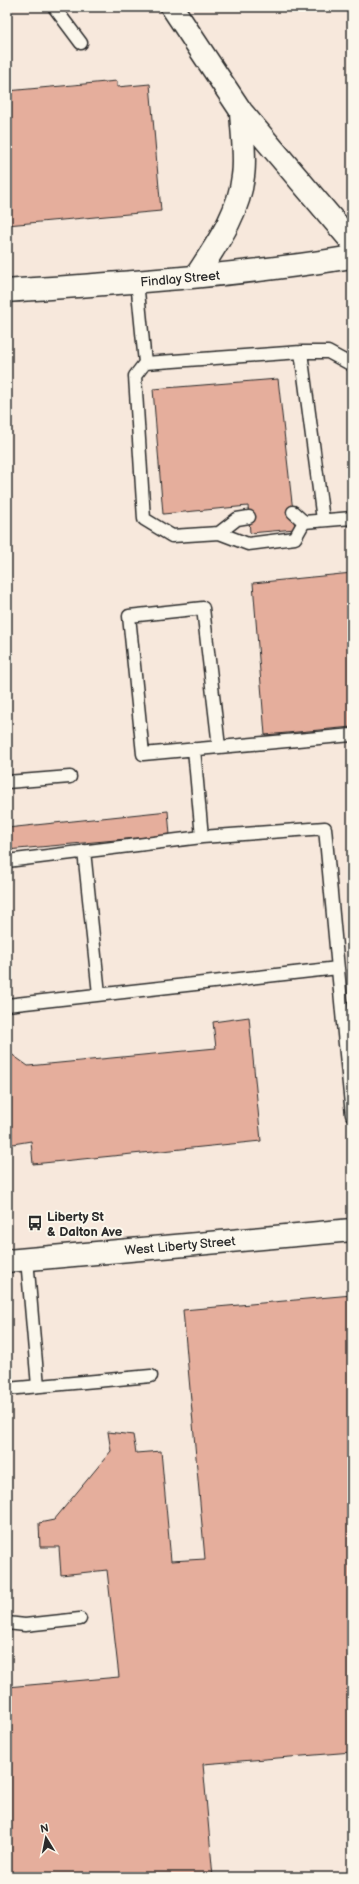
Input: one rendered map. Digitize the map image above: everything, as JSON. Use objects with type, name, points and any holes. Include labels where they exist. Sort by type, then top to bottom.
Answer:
[{"type":"main road","points":[[172,7],[241,111],[352,242]]},
{"type":"main road","points":[[196,276],[227,228],[238,200],[244,176],[241,111]]},
{"type":"main road","name":"Findlay Street","points":[[7,290],[196,276],[295,266],[352,257]]},
{"type":"main road","name":"West Liberty Street","points":[[17,1260],[352,1230]]},
{"type":"lane","points":[[54,7],[81,43]]},
{"type":"lane","points":[[137,281],[145,363]]},
{"type":"lane","points":[[300,352],[323,520]]},
{"type":"lane","points":[[304,522],[295,538],[248,544],[219,533],[172,536],[144,519],[134,376],[145,363],[300,352],[328,352],[352,365]]},
{"type":"lane","points":[[293,512],[304,522],[352,518]]},
{"type":"lane","points":[[219,533],[237,519],[249,517]]},
{"type":"lane","points":[[219,747],[203,608],[129,616],[143,754],[352,735]]},
{"type":"lane","points":[[194,749],[202,837]]},
{"type":"lane","points":[[7,782],[70,777]]},
{"type":"lane","points":[[7,861],[202,837],[325,828],[338,968],[348,1034],[352,1115]]},
{"type":"lane","points":[[84,851],[99,994]]},
{"type":"lane","points":[[7,1005],[338,968]]},
{"type":"lane","points":[[17,1260],[38,1386]]},
{"type":"lane","points":[[7,1389],[151,1376]]},
{"type":"lane","points":[[7,1623],[25,1625],[80,1619]]},
{"type":"building","points":[[117,81],[117,87],[150,84],[161,211],[7,225],[7,91]]},
{"type":"building","points":[[278,379],[295,529],[250,533],[248,506],[163,514],[153,389]]},
{"type":"building","points":[[352,573],[352,727],[265,735],[253,583]]},
{"type":"building","points":[[8,702],[11,764],[7,764]]},
{"type":"building","points":[[168,811],[170,835],[7,850],[7,828]]},
{"type":"building","points":[[249,1017],[261,1141],[33,1164],[31,1141],[7,1145],[7,1051],[28,1066],[216,1048],[213,1022]]},
{"type":"building","points":[[352,1295],[352,1752],[203,1764],[213,1877],[7,1877],[7,1687],[119,1677],[107,1570],[61,1575],[59,1547],[40,1547],[39,1523],[54,1520],[111,1451],[108,1432],[133,1435],[136,1453],[161,1451],[171,1561],[205,1559],[183,1310]]},
{"type":"place","name":"Liberty St & Dalton Ave","points":[[35,1223]]}]
